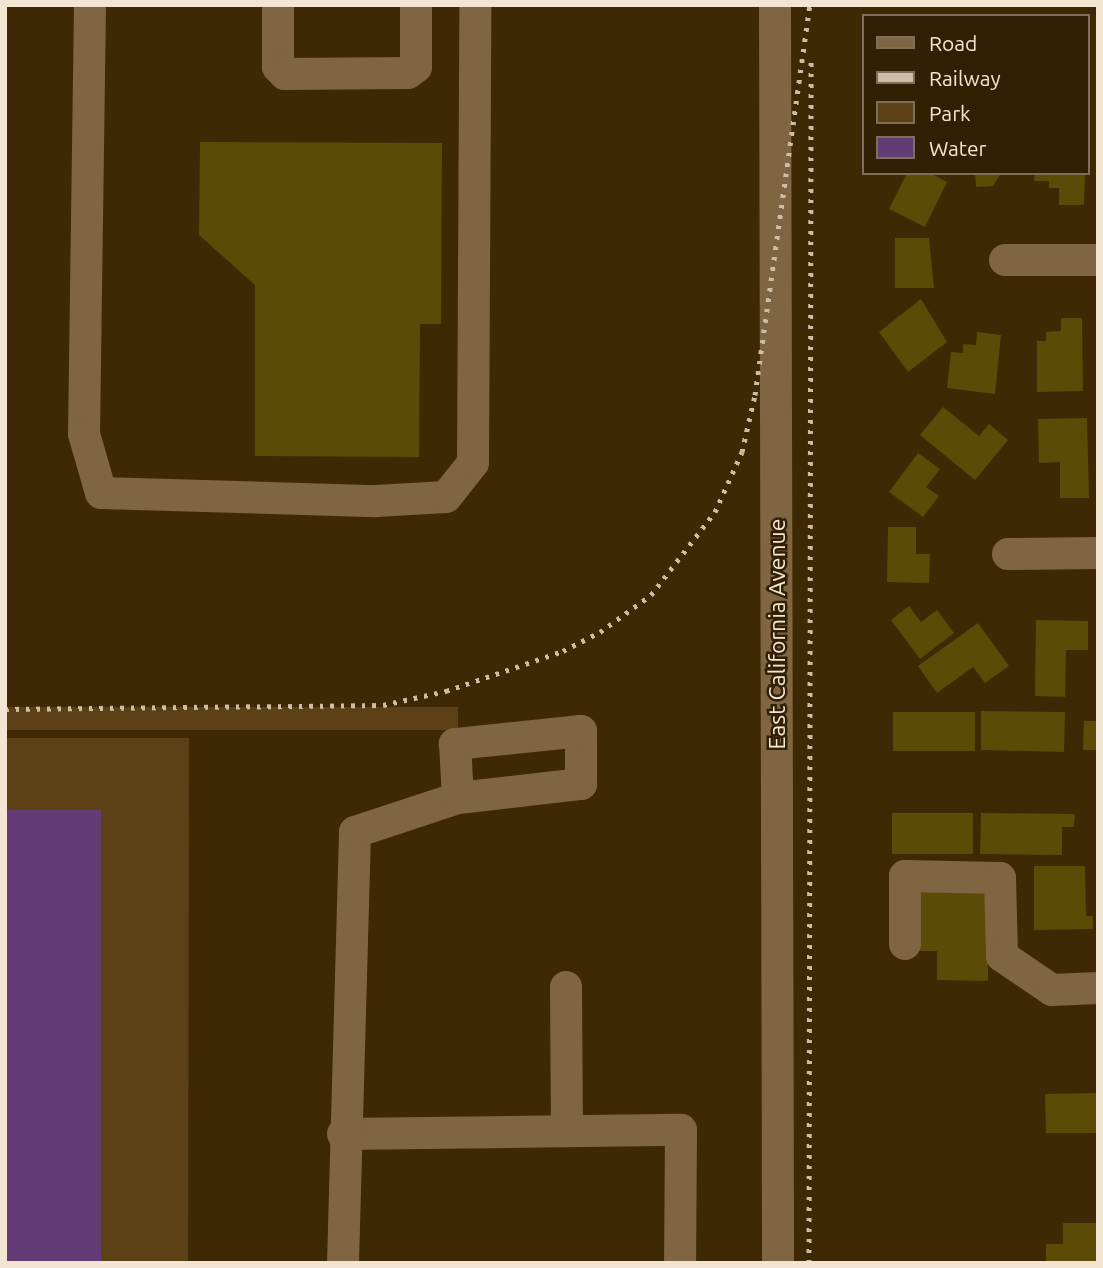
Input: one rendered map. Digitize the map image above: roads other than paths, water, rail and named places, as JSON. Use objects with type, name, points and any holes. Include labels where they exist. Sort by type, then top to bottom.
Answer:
[{"type":"street","points":[[90,5],[84,434],[101,493],[376,501],[446,497],[473,463],[475,5]]},
{"type":"street","points":[[278,5],[278,66],[285,74],[299,74],[408,73],[416,66],[416,5]]},
{"type":"street","name":"East California Avenue","points":[[775,5],[778,1263]]},
{"type":"street","points":[[1005,260],[1098,260]]},
{"type":"street","points":[[1008,554],[1098,553]]},
{"type":"street","points":[[343,1263],[343,1134],[355,832],[458,799]]},
{"type":"street","points":[[905,944],[905,876],[1000,878],[1003,956],[1052,990],[1098,988]]},
{"type":"street","points":[[566,987],[567,1131]]},
{"type":"street","points":[[343,1134],[681,1130],[680,1263]]},
{"type":"water","points":[[5,810],[101,810],[101,1263],[5,1263]]},
{"type":"railway","points":[[5,709],[383,705],[446,691],[563,651],[600,632],[651,595],[715,512],[742,452],[755,395],[810,5]]},
{"type":"railway","points":[[809,1263],[811,59]]}]
